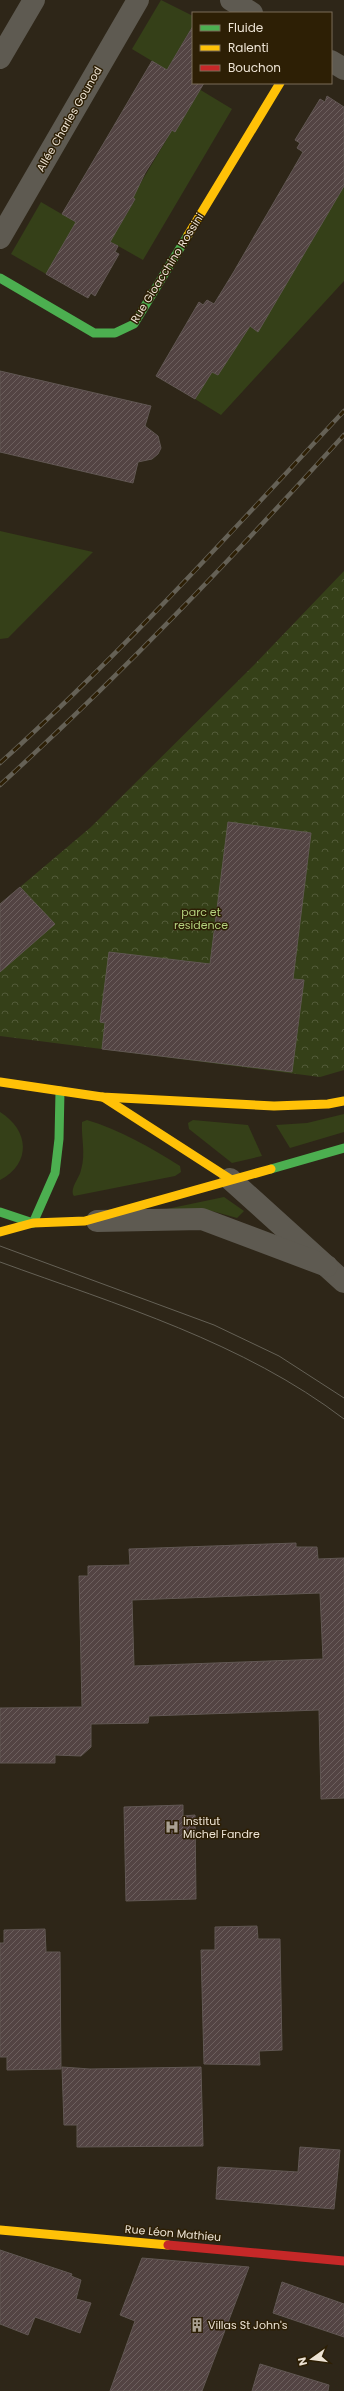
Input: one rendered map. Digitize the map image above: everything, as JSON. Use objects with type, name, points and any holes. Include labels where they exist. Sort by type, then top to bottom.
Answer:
[{"type":"main road","name":"Rue Gioacchino Rossini","points":[[0,278],[94,333],[103,335],[125,331],[134,324],[279,84]]},
{"type":"main road","points":[[0,1082],[102,1097],[287,1107],[328,1104],[344,1101]]},
{"type":"main road","points":[[33,1223],[55,1173],[60,1139],[60,1091]]},
{"type":"main road","points":[[102,1097],[230,1180]]},
{"type":"main road","points":[[0,1232],[33,1223],[85,1221],[230,1180],[282,1167],[344,1148]]},
{"type":"main road","points":[[0,1212],[33,1223]]},
{"type":"main road","name":"Rue Léon Mathieu","points":[[0,2230],[344,2260]]},
{"type":"street","points":[[0,58],[34,0]]},
{"type":"street","name":"Allée Charles Gounod","points":[[0,238],[138,0]]},
{"type":"street","points":[[232,0],[250,12]]},
{"type":"street","points":[[332,62],[344,69]]},
{"type":"street","points":[[230,1180],[344,1282]]},
{"type":"street","points":[[85,1221],[202,1219],[327,1266]]},
{"type":"green space","points":[[161,0],[192,16],[192,27],[167,70],[132,49]]},
{"type":"green space","points":[[194,86],[232,109],[143,260],[104,238],[115,233],[135,200],[129,196],[137,189],[167,139],[164,137],[169,129],[175,132],[195,98]]},
{"type":"green space","points":[[344,186],[344,281],[221,415],[195,399],[212,372],[218,375],[249,326],[257,331]]},
{"type":"green space","points":[[41,202],[77,223],[46,274],[11,254]]},
{"type":"green space","points":[[0,531],[93,552],[8,638],[0,639]]},
{"type":"green space","name":"parc et residence","points":[[344,571],[344,1070],[320,1077],[0,1036],[0,904],[91,827],[254,665]]},
{"type":"green space","points":[[0,1112],[10,1119],[17,1128],[23,1146],[22,1156],[18,1165],[0,1180]]},
{"type":"green space","points":[[344,1114],[344,1132],[290,1148],[276,1125],[307,1123]]},
{"type":"green space","points":[[87,1120],[123,1134],[146,1146],[180,1166],[181,1172],[175,1176],[74,1196],[73,1190],[80,1173],[83,1158],[82,1122]]},
{"type":"green space","points":[[193,1120],[248,1125],[262,1156],[232,1163],[189,1129],[188,1123]]},
{"type":"green space","points":[[224,1197],[244,1211],[237,1218],[212,1211],[162,1210]]},
{"type":"building","points":[[192,28],[192,84],[203,84],[175,132],[172,130],[145,173],[133,198],[135,199],[110,242],[118,246],[115,252],[119,254],[95,296],[91,293],[88,298],[46,274],[76,222],[62,214],[152,61],[167,70]]},
{"type":"building","points":[[327,96],[344,107],[344,186],[258,332],[250,326],[218,375],[212,372],[195,399],[156,376],[199,302],[203,305],[207,300],[214,304],[233,273],[303,152],[297,148],[300,143],[295,140],[320,99],[325,102]]},
{"type":"building","points":[[0,371],[151,406],[145,426],[158,436],[161,448],[158,454],[152,459],[138,462],[133,483],[0,452]]},
{"type":"building","points":[[228,822],[311,833],[293,979],[304,980],[292,1072],[102,1049],[105,1023],[100,1022],[109,952],[210,964]]},
{"type":"building","points":[[20,887],[55,924],[0,972],[0,904]]},
{"type":"building","points":[[296,1543],[296,1547],[317,1547],[318,1559],[344,1558],[344,1798],[321,1799],[319,1710],[149,1716],[148,1723],[91,1724],[91,1747],[81,1756],[55,1755],[55,1763],[0,1763],[0,1708],[82,1707],[79,1576],[88,1576],[88,1566],[130,1565],[129,1549]],"holes":[[[320,1593],[323,1659],[134,1666],[132,1600]]]},
{"type":"building","points":[[183,1805],[183,1816],[195,1815],[196,1899],[126,1901],[124,1807]]},
{"type":"building","points":[[257,1926],[258,1939],[280,1939],[282,2050],[259,2051],[260,2065],[204,2064],[201,1950],[215,1950],[215,1927]]},
{"type":"building","points":[[45,1929],[46,1952],[60,1952],[61,2069],[7,2070],[7,2057],[0,2057],[0,1943],[4,1943],[4,1930]]},
{"type":"building","points":[[62,2067],[90,2069],[201,2067],[203,2146],[77,2147],[77,2125],[64,2125]]},
{"type":"building","points":[[300,2147],[340,2150],[334,2209],[216,2199],[218,2167],[298,2172]]},
{"type":"building","points":[[0,2250],[72,2274],[71,2276],[81,2280],[76,2299],[91,2303],[80,2333],[35,2317],[28,2335],[0,2324]]},
{"type":"building","name":"Villas St John's","points":[[142,2258],[249,2267],[202,2391],[110,2391],[135,2321],[120,2315]]},
{"type":"building","points":[[282,2282],[344,2304],[344,2337],[273,2313]]},
{"type":"building","points":[[260,2364],[329,2385],[328,2391],[252,2391]]},
{"type":"tram line","points":[[0,1246],[214,1325],[279,1356],[344,1398]]},
{"type":"tram line","points":[[0,1262],[134,1310],[222,1347],[264,1368],[305,1392],[344,1419]]},
{"type":"railway","points":[[0,763],[133,635],[344,411]]},
{"type":"railway","points":[[0,785],[133,658],[219,570],[344,435]]},
{"type":"traffic: fast","points":[[0,278],[94,333],[115,333],[134,324],[188,235]]},
{"type":"traffic: fast","points":[[33,1223],[55,1173],[59,1139],[60,1091]]},
{"type":"traffic: fast","points":[[271,1169],[344,1148]]},
{"type":"traffic: fast","points":[[0,1212],[33,1223]]},
{"type":"traffic: slow","points":[[188,235],[279,84]]},
{"type":"traffic: slow","points":[[0,1082],[102,1097],[274,1106],[328,1104],[344,1101]]},
{"type":"traffic: slow","points":[[103,1097],[230,1179]]},
{"type":"traffic: slow","points":[[0,1232],[33,1223],[85,1221],[271,1169]]},
{"type":"traffic: slow","points":[[0,2230],[168,2245]]},
{"type":"traffic: jam","points":[[168,2245],[344,2261]]},
{"type":"place","name":"Institut Michel Fandre","points":[[172,1827]]},
{"type":"place","name":"Villas St John's","points":[[197,2325]]}]
